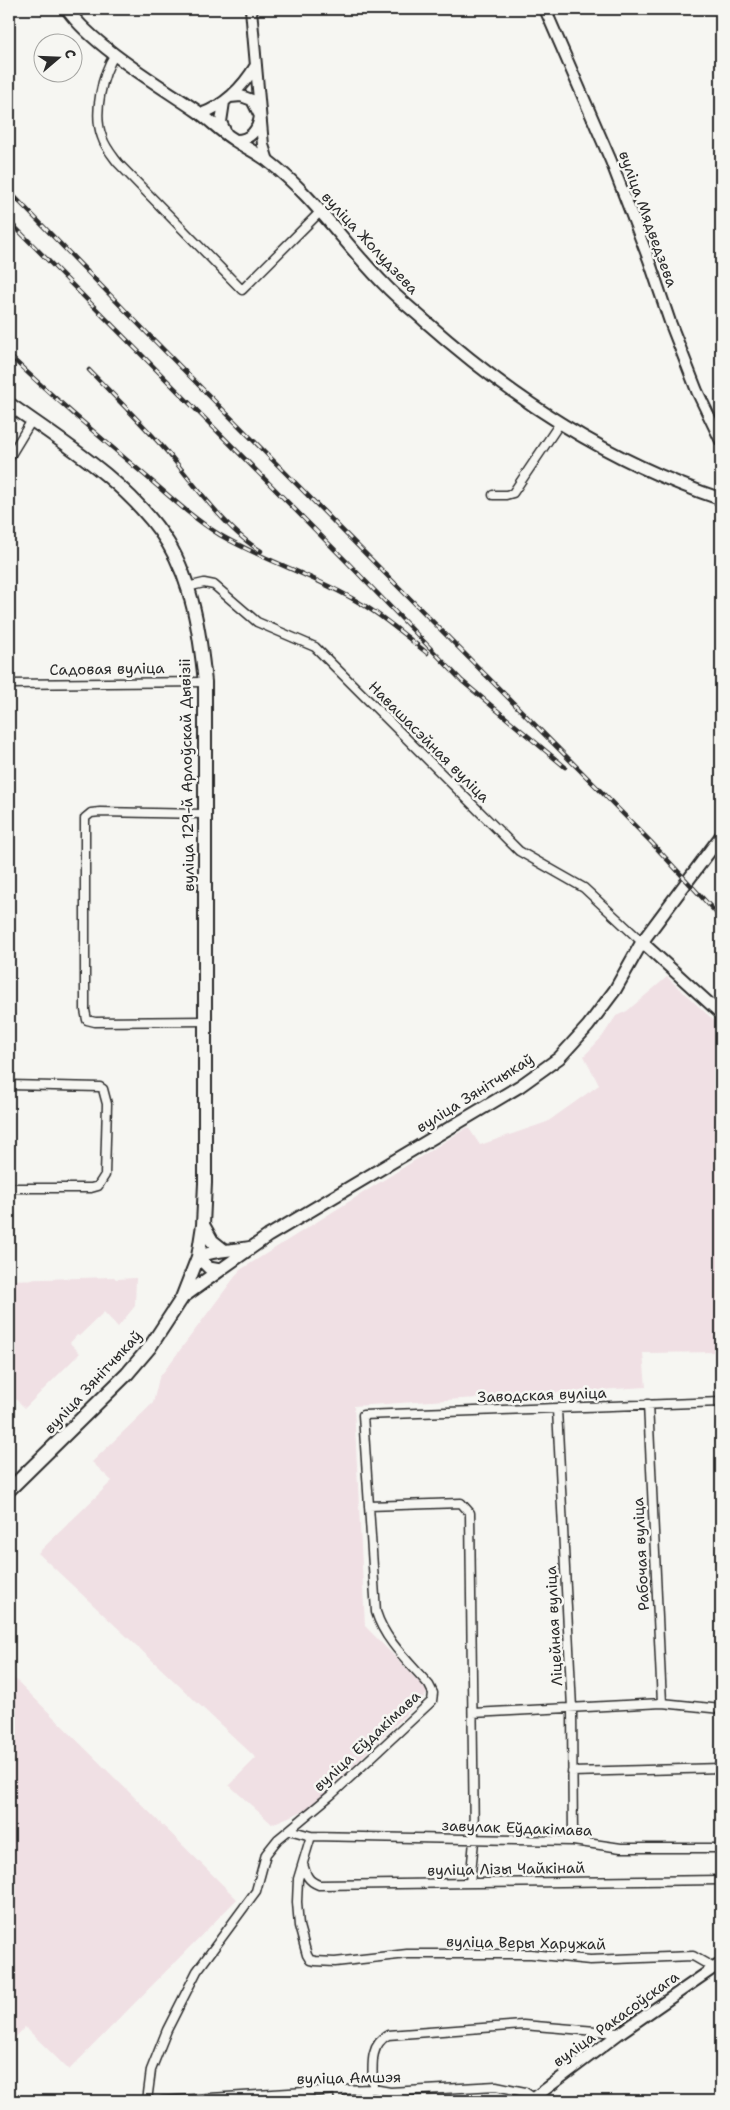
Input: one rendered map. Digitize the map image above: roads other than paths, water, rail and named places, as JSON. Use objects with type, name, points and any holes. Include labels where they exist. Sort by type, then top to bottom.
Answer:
[{"type":"main road","name":"вуліца Жолудзева","points":[[67,9],[79,23],[115,54],[201,114],[230,138],[268,161],[320,212],[384,285],[491,377],[524,401],[560,423],[642,469],[721,499]]},
{"type":"main road","name":"вуліца 129-й Арлоўскай Дывізіі","points":[[9,404],[87,460],[139,505],[169,544],[187,587],[201,642],[205,682],[206,1021],[203,1225]]},
{"type":"main road","name":"вуліца Зянітчыкаў","points":[[220,1270],[252,1247],[547,1068],[588,1026],[615,990],[642,942],[721,836]]},
{"type":"main road","name":"вуліца Зянітчыкаў","points":[[9,1490],[127,1374],[159,1335],[182,1298],[198,1257],[203,1225]]},
{"type":"main road","points":[[203,1225],[212,1241],[222,1249]]},
{"type":"main road","points":[[220,1270],[209,1268],[198,1257],[222,1249],[232,1251],[252,1247]]},
{"type":"main road","points":[[182,1298],[220,1270]]},
{"type":"street","points":[[251,9],[263,146],[268,161]]},
{"type":"street","name":"вуліца Мядведзева","points":[[545,9],[611,161],[650,260],[670,322],[697,391],[721,440]]},
{"type":"street","points":[[115,54],[104,76],[100,105],[101,135],[108,150],[118,163],[242,290],[320,212]]},
{"type":"street","points":[[201,114],[227,100],[241,96],[252,100],[260,116],[258,128],[251,136],[245,139],[230,138],[221,122],[222,108],[227,100],[250,75],[256,65]]},
{"type":"street","points":[[9,458],[32,420]]},
{"type":"street","points":[[493,495],[506,495],[512,492],[560,423]]},
{"type":"street","name":"Навашасэйная вуліца","points":[[187,587],[204,583],[214,585],[258,622],[315,647],[519,852],[584,888],[642,942]]},
{"type":"street","name":"Садовая вуліца","points":[[9,684],[205,682]]},
{"type":"street","points":[[204,814],[100,812],[91,813],[85,818],[85,1000],[88,1020],[95,1022],[206,1021]]},
{"type":"street","points":[[642,942],[721,1014]]},
{"type":"street","points":[[9,1085],[100,1087],[103,1089],[107,1104],[105,1175],[98,1186],[91,1188],[9,1188]]},
{"type":"street","name":"Заводская вуліца","points":[[363,1415],[721,1402]]},
{"type":"street","name":"Рабочая вуліца","points":[[648,1404],[662,1702]]},
{"type":"street","name":"Ліцейная вуліца","points":[[557,1409],[572,1708],[573,1841]]},
{"type":"street","name":"вуліца Еўдакімава","points":[[289,1830],[380,1750],[432,1701],[433,1693],[429,1685],[388,1639],[381,1628],[376,1612],[363,1415]]},
{"type":"street","points":[[369,1506],[461,1503],[470,1513],[472,1527],[474,1840],[470,1883]]},
{"type":"street","points":[[473,1713],[662,1702],[721,1709]]},
{"type":"street","points":[[572,1772],[721,1768]]},
{"type":"street","points":[[147,2101],[151,2070],[167,2030],[197,1971],[256,1891],[266,1854],[278,1839],[289,1830],[311,1836],[304,1864]]},
{"type":"street","name":"завулак Еўдакімава","points":[[311,1836],[573,1841],[621,1848],[721,1848]]},
{"type":"street","name":"вуліца Лізы Чайкінай","points":[[304,1864],[306,1876],[313,1883],[319,1885],[721,1880]]},
{"type":"street","name":"вуліца Веры Харужай","points":[[304,1864],[298,1878],[299,1926],[306,1955],[315,1962],[335,1962],[407,1954],[531,1954],[590,1960],[693,1956],[718,1965]]},
{"type":"street","name":"вуліца Ракасоўскага","points":[[532,2100],[620,2032],[718,1965]]},
{"type":"street","points":[[373,2089],[374,2052],[379,2040],[388,2035],[523,2025],[620,2032]]},
{"type":"street","name":"вуліца Амшэя","points":[[162,2101],[338,2090],[373,2089],[390,2092],[496,2086],[525,2092],[532,2100]]},
{"type":"street","points":[[338,2090],[339,2101]]},
{"type":"railway","points":[[9,191],[651,842],[721,918]]},
{"type":"railway","points":[[9,221],[347,562],[462,681],[565,767]]},
{"type":"railway","points":[[9,355],[176,502],[209,528],[255,553],[343,593],[386,620],[427,653]]},
{"type":"railway","points":[[89,370],[169,454],[224,520],[249,543],[261,551]]}]
